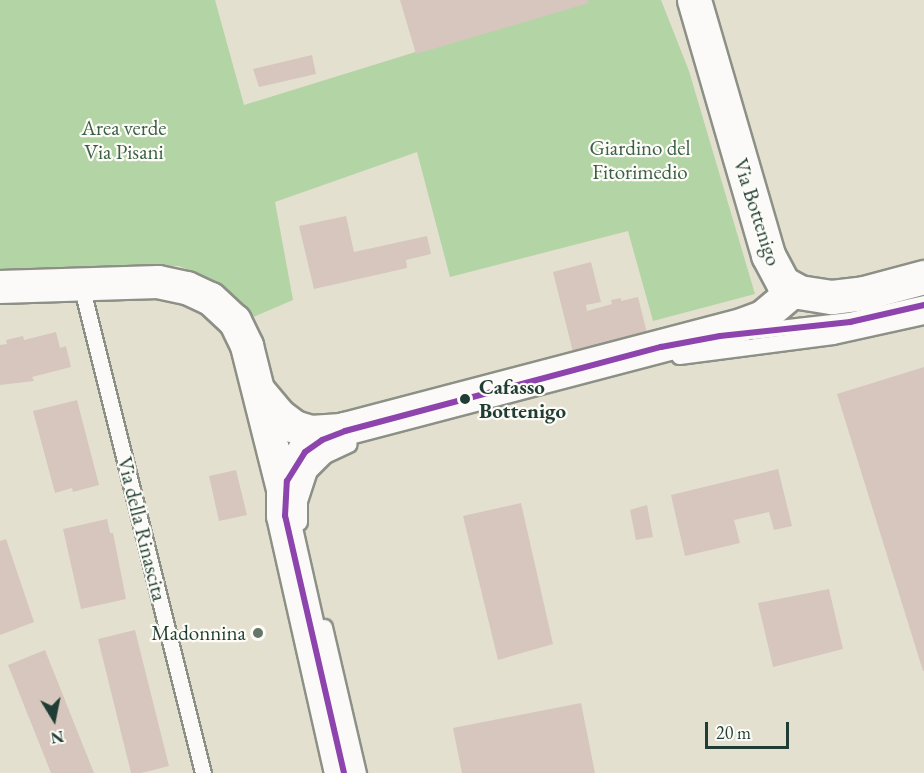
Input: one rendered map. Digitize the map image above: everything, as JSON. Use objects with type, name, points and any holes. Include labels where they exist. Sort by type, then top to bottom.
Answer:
[{"type":"street","name":"Via Bottenigo","points":[[694,0],[768,255],[778,276],[795,290],[818,296],[849,295],[924,277]]},
{"type":"street","points":[[0,287],[158,282],[187,288],[211,298],[225,310],[241,332],[283,489],[286,532],[342,773]]},
{"type":"street","points":[[283,489],[292,466],[304,451],[321,438],[345,429],[755,320],[795,290]]},
{"type":"street","points":[[258,390],[279,415],[295,428],[319,433],[345,429]]},
{"type":"lane","name":"Via della Rinascita","points":[[81,285],[203,773]]},
{"type":"lane","points":[[682,340],[849,320],[924,303]]},
{"type":"lane","points":[[358,773],[299,524],[299,501],[309,471],[332,451],[417,423],[663,359],[745,346],[833,336],[924,316]]},
{"type":"green space","name":"Area verde Via Pisani","points":[[0,0],[215,0],[244,105],[584,0],[661,0],[689,71],[755,294],[653,321],[628,231],[450,277],[417,152],[275,202],[293,300],[249,319],[214,281],[179,266],[106,266],[0,272]]},
{"type":"building","points":[[400,0],[588,0],[589,3],[416,54]]},
{"type":"building","points":[[312,55],[316,74],[259,87],[253,69]]},
{"type":"building","points":[[346,216],[354,252],[427,236],[431,254],[406,260],[407,268],[314,289],[299,226]]},
{"type":"building","points":[[591,262],[601,302],[586,305],[587,311],[612,304],[611,300],[621,298],[621,301],[638,297],[648,337],[574,356],[553,272]]},
{"type":"building","points":[[56,332],[60,348],[66,346],[71,367],[32,377],[34,381],[0,385],[0,345],[7,344],[6,340],[23,336],[24,340]]},
{"type":"building","points":[[924,367],[924,671],[923,671],[837,394]]},
{"type":"building","points":[[77,400],[99,485],[73,492],[72,488],[55,493],[33,411]]},
{"type":"building","points":[[778,469],[792,526],[774,530],[769,512],[734,520],[740,543],[685,556],[671,495]]},
{"type":"building","points":[[236,470],[247,515],[219,521],[209,476]]},
{"type":"building","points":[[521,503],[553,644],[498,660],[463,516]]},
{"type":"building","points":[[647,505],[653,537],[636,540],[630,510]]},
{"type":"building","points":[[107,519],[110,533],[113,533],[126,599],[81,609],[63,529]]},
{"type":"building","points":[[6,539],[34,622],[0,635],[0,541]]},
{"type":"building","points":[[829,589],[843,649],[773,667],[758,603]]},
{"type":"building","points":[[135,630],[169,766],[141,773],[131,773],[98,639]]},
{"type":"building","points":[[45,650],[94,773],[51,773],[8,665]]},
{"type":"building","points":[[581,703],[595,773],[462,773],[453,728]]},
{"type":"transit line","points":[[344,773],[285,516],[287,481],[305,452],[322,440],[345,431],[661,347],[720,336],[850,322],[924,305]]},
{"type":"place","name":"Cafasso Bottenigo","points":[[465,399]]},
{"type":"place","name":"Madonnina","points":[[258,633]]},
{"type":"park label","name":"Giardino del Fitorimedio","points":[[640,160]]}]
